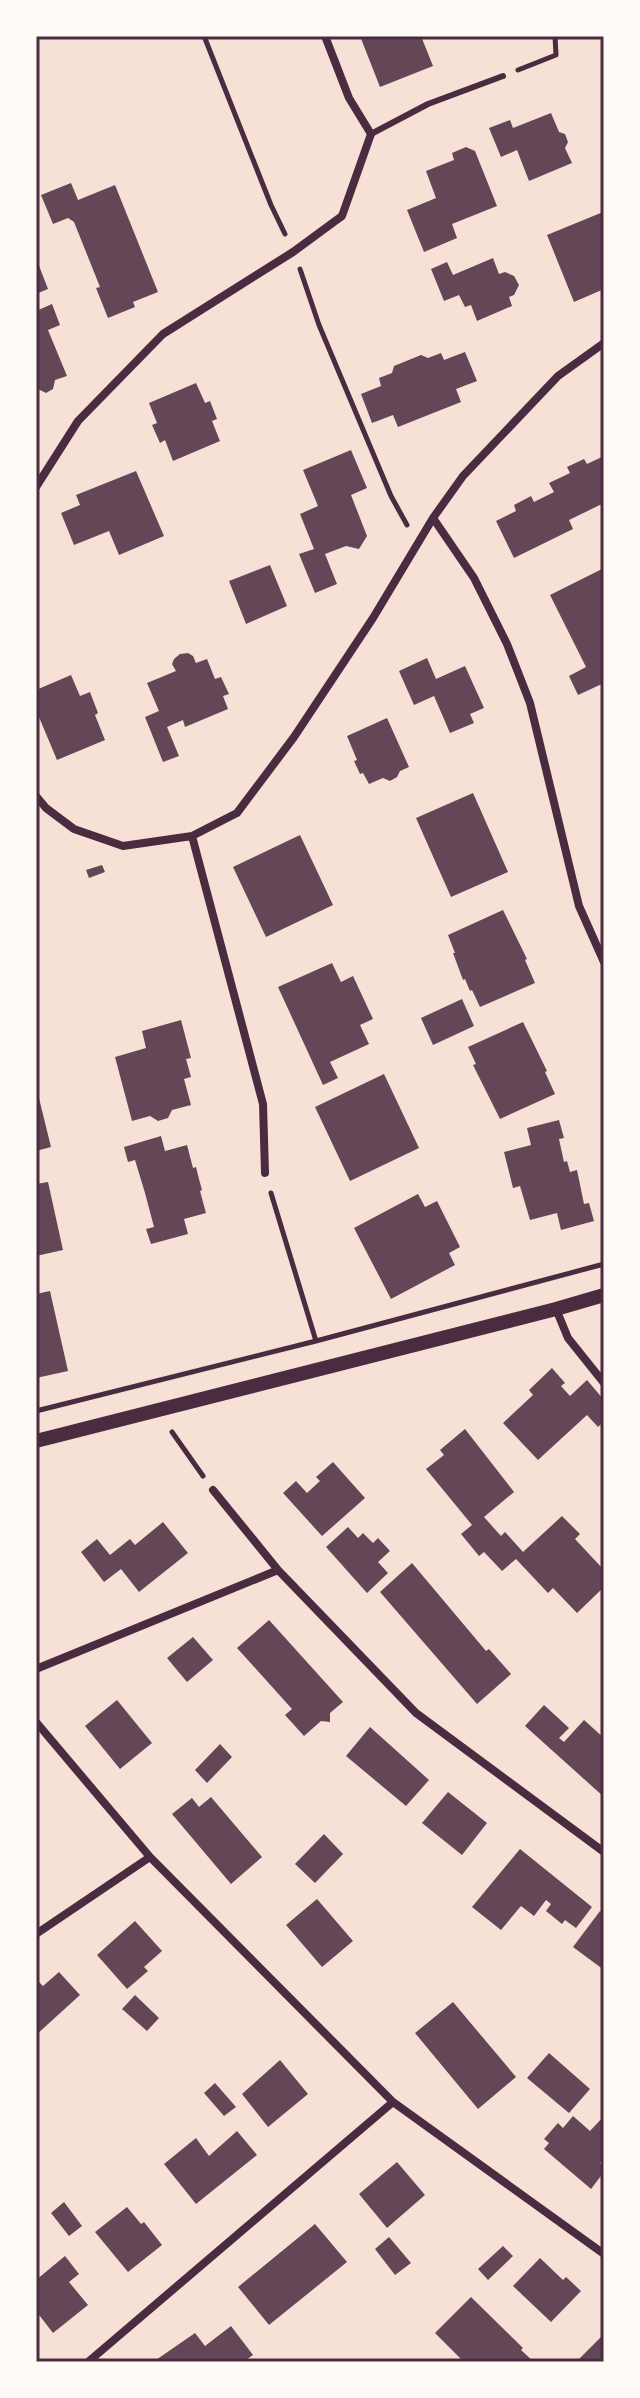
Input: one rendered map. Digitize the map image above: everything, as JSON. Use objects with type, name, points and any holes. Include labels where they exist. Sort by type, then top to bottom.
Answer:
[{"type":"street","points":[[36,487],[78,421],[163,334],[293,252],[342,216],[371,134],[349,98],[325,36]]},
{"type":"street","points":[[36,796],[46,808],[74,829],[123,846],[192,836],[237,813],[294,737],[463,476],[558,376],[604,343]]},
{"type":"street","points":[[433,518],[474,578],[507,644],[530,703],[579,906],[604,962]]},
{"type":"street","points":[[36,813],[46,808]]},
{"type":"street","points":[[192,836],[263,1104],[265,1173]]},
{"type":"street","points":[[36,1441],[604,1295]]},
{"type":"street","points":[[556,1309],[568,1338],[604,1383]]},
{"type":"street","points":[[213,1490],[278,1570],[416,1713],[604,1852]]},
{"type":"street","points":[[36,1669],[278,1570]]},
{"type":"street","points":[[36,1722],[150,1857],[393,2102],[604,2254]]},
{"type":"street","points":[[36,1934],[150,1857]]},
{"type":"street","points":[[88,2362],[393,2102]]},
{"type":"lane","points":[[371,134],[428,104],[503,76]]},
{"type":"path","points":[[204,36],[271,205],[293,252],[319,325],[391,496],[417,544]]},
{"type":"path","points":[[503,76],[556,55],[555,36]]},
{"type":"path","points":[[265,1173],[316,1341]]},
{"type":"path","points":[[36,1411],[604,1264]]},
{"type":"path","points":[[157,1411],[213,1490]]},
{"type":"building","points":[[360,36],[421,36],[433,66],[380,87]]},
{"type":"building","points":[[551,113],[559,132],[565,134],[568,142],[565,148],[572,163],[529,181],[517,150],[501,157],[489,128],[510,120],[513,128]]},
{"type":"building","points":[[466,147],[475,151],[497,206],[452,224],[457,238],[424,252],[407,210],[436,198],[426,171],[454,160],[452,153]]},
{"type":"building","points":[[71,183],[78,200],[115,185],[158,292],[133,302],[135,307],[108,318],[96,288],[100,287],[74,222],[68,218],[53,224],[41,195]]},
{"type":"building","points":[[603,212],[604,289],[574,302],[547,235]]},
{"type":"building","points":[[36,258],[48,289],[36,294]]},
{"type":"building","points":[[493,258],[499,274],[505,272],[514,276],[519,285],[514,295],[509,297],[512,306],[477,321],[471,305],[465,307],[459,295],[444,301],[431,269],[447,262],[453,275]]},
{"type":"building","points":[[52,304],[60,325],[48,330],[67,376],[55,380],[53,389],[46,393],[36,388],[36,311]]},
{"type":"building","points":[[465,352],[477,381],[456,389],[461,402],[398,427],[393,415],[372,423],[361,394],[381,386],[379,378],[392,373],[394,366],[421,355],[428,358],[441,353],[444,360]]},
{"type":"building","points":[[196,383],[205,403],[210,401],[217,419],[212,421],[220,441],[173,461],[165,440],[160,443],[152,425],[157,423],[149,403]]},
{"type":"building","points":[[351,450],[367,488],[351,495],[367,536],[359,549],[346,546],[325,554],[337,584],[315,593],[299,554],[314,549],[300,514],[318,506],[303,470]]},
{"type":"building","points":[[604,456],[604,503],[569,520],[573,529],[514,558],[496,521],[516,511],[514,505],[531,496],[534,502],[554,492],[549,483],[570,473],[567,467],[584,459],[587,464]]},
{"type":"building","points":[[136,471],[164,536],[119,555],[109,531],[74,545],[61,513],[80,505],[76,495]]},
{"type":"building","points":[[270,565],[287,606],[246,624],[229,581]]},
{"type":"building","points":[[604,568],[604,683],[578,695],[569,676],[586,667],[550,595]]},
{"type":"building","points":[[188,653],[196,663],[207,659],[215,679],[221,677],[229,694],[223,696],[228,709],[185,727],[183,720],[167,727],[179,756],[163,762],[145,717],[159,711],[147,683],[176,671],[172,664],[174,659]]},
{"type":"building","points":[[427,658],[436,679],[465,666],[484,708],[470,714],[474,723],[450,733],[434,696],[414,705],[399,671]]},
{"type":"building","points":[[71,675],[80,696],[90,692],[105,740],[57,760],[36,710],[36,690]]},
{"type":"building","points":[[387,718],[409,767],[390,781],[383,778],[369,784],[354,761],[357,760],[347,736]]},
{"type":"building","points":[[473,793],[508,872],[451,897],[416,818]]},
{"type":"building","points":[[300,835],[333,905],[266,937],[233,867]]},
{"type":"building","points":[[102,865],[105,872],[89,878],[86,870]]},
{"type":"building","points":[[503,910],[535,983],[480,1007],[463,980],[448,935]]},
{"type":"building","points":[[332,963],[341,982],[353,976],[373,1019],[360,1025],[369,1044],[330,1062],[338,1078],[323,1085],[278,987]]},
{"type":"building","points":[[462,999],[474,1026],[433,1045],[421,1018]]},
{"type":"building","points":[[181,1020],[191,1058],[186,1059],[191,1077],[184,1079],[191,1105],[172,1110],[168,1118],[158,1121],[150,1116],[132,1121],[115,1057],[146,1048],[142,1031]]},
{"type":"building","points":[[523,1022],[555,1094],[500,1119],[473,1065],[476,1064],[468,1047]]},
{"type":"building","points":[[384,1074],[419,1148],[350,1181],[315,1107]]},
{"type":"building","points":[[36,1086],[51,1147],[36,1151]]},
{"type":"building","points":[[559,1120],[564,1138],[559,1139],[564,1162],[567,1161],[570,1172],[577,1170],[584,1204],[589,1203],[594,1221],[561,1230],[557,1213],[530,1220],[520,1186],[513,1188],[504,1152],[531,1145],[527,1128]]},
{"type":"building","points":[[161,1136],[165,1151],[187,1145],[193,1168],[196,1167],[206,1213],[184,1219],[188,1234],[151,1244],[146,1229],[154,1227],[145,1193],[135,1160],[128,1162],[124,1147]]},
{"type":"building","points":[[48,1182],[63,1250],[36,1256],[36,1184]]},
{"type":"building","points":[[418,1194],[425,1207],[437,1201],[460,1247],[449,1253],[455,1265],[391,1299],[354,1228]]},
{"type":"building","points":[[50,1291],[68,1371],[36,1378],[36,1294]]},
{"type":"building","points":[[552,1368],[565,1383],[561,1386],[570,1396],[587,1380],[604,1400],[604,1421],[598,1427],[587,1415],[538,1460],[503,1423],[533,1395],[529,1390]]},
{"type":"building","points":[[465,1429],[514,1492],[484,1517],[501,1536],[505,1532],[523,1552],[562,1516],[580,1534],[575,1539],[604,1570],[604,1587],[577,1613],[553,1588],[548,1593],[516,1559],[502,1571],[484,1552],[479,1556],[461,1534],[472,1525],[426,1469],[444,1455],[440,1450]]},
{"type":"building","points":[[333,1462],[365,1498],[322,1536],[283,1493],[296,1481],[307,1493],[320,1481],[316,1477]]},
{"type":"building","points":[[163,1522],[188,1553],[139,1592],[121,1569],[104,1582],[81,1552],[97,1539],[110,1555],[130,1539],[135,1545]]},
{"type":"building","points":[[348,1527],[358,1538],[363,1533],[373,1543],[378,1538],[390,1551],[378,1562],[388,1573],[367,1593],[326,1547]]},
{"type":"building","points":[[412,1563],[486,1651],[489,1649],[511,1674],[477,1704],[380,1592]]},
{"type":"building","points":[[269,1620],[343,1702],[330,1713],[330,1722],[321,1721],[304,1736],[285,1715],[292,1709],[237,1648]]},
{"type":"building","points":[[193,1637],[213,1660],[187,1682],[167,1658]]},
{"type":"building","points":[[117,1700],[152,1743],[120,1769],[85,1726]]},
{"type":"building","points":[[544,1705],[569,1728],[559,1738],[564,1742],[584,1720],[604,1738],[604,1797],[525,1726]]},
{"type":"building","points":[[370,1727],[429,1780],[406,1806],[346,1756]]},
{"type":"building","points":[[220,1744],[232,1757],[207,1783],[195,1770]]},
{"type":"building","points":[[448,1792],[487,1823],[462,1855],[422,1823]]},
{"type":"building","points":[[211,1797],[262,1857],[231,1884],[172,1814],[192,1798],[199,1807]]},
{"type":"building","points":[[324,1834],[343,1854],[315,1883],[295,1864]]},
{"type":"building","points":[[520,1849],[592,1907],[576,1928],[565,1920],[562,1924],[546,1911],[551,1904],[546,1900],[534,1916],[521,1906],[501,1930],[472,1907]]},
{"type":"building","points":[[317,1899],[353,1941],[322,1967],[286,1925]]},
{"type":"building","points":[[600,1911],[604,1914],[604,1970],[573,1947]]},
{"type":"building","points":[[135,1921],[162,1951],[144,1967],[148,1971],[127,1989],[97,1955]]},
{"type":"building","points":[[59,1972],[80,1995],[36,2035],[36,1979],[43,1986]]},
{"type":"building","points":[[135,1995],[159,2018],[147,2031],[122,2009]]},
{"type":"building","points":[[453,2002],[516,2077],[478,2109],[415,2033]]},
{"type":"building","points":[[549,2053],[590,2089],[569,2113],[527,2078]]},
{"type":"building","points":[[280,2060],[308,2094],[268,2127],[242,2094]]},
{"type":"building","points":[[215,2083],[236,2107],[224,2116],[204,2093]]},
{"type":"building","points":[[573,2116],[590,2131],[604,2116],[604,2158],[600,2163],[604,2166],[604,2172],[591,2189],[544,2149],[549,2143],[544,2139],[558,2123],[563,2128]]},
{"type":"building","points":[[237,2131],[257,2155],[196,2204],[164,2164],[196,2138],[209,2156]]},
{"type":"building","points":[[397,2162],[425,2195],[387,2228],[359,2194]]},
{"type":"building","points":[[64,2202],[82,2226],[69,2236],[51,2213]]},
{"type":"building","points":[[127,2207],[162,2245],[128,2272],[95,2232]]},
{"type":"building","points":[[315,2224],[347,2262],[269,2325],[238,2287]]},
{"type":"building","points":[[389,2237],[411,2263],[395,2275],[375,2249]]},
{"type":"building","points":[[503,2246],[513,2256],[488,2280],[478,2269]]},
{"type":"building","points":[[65,2256],[79,2274],[69,2282],[88,2305],[53,2333],[36,2311],[36,2280]]},
{"type":"building","points":[[540,2258],[563,2280],[566,2277],[581,2291],[551,2322],[513,2286]]},
{"type":"building","points":[[471,2297],[534,2362],[464,2362],[435,2333]]},
{"type":"building","points":[[231,2326],[253,2355],[243,2362],[153,2362],[195,2333],[205,2346]]},
{"type":"building","points":[[604,2334],[604,2362],[580,2362],[578,2360]]}]
